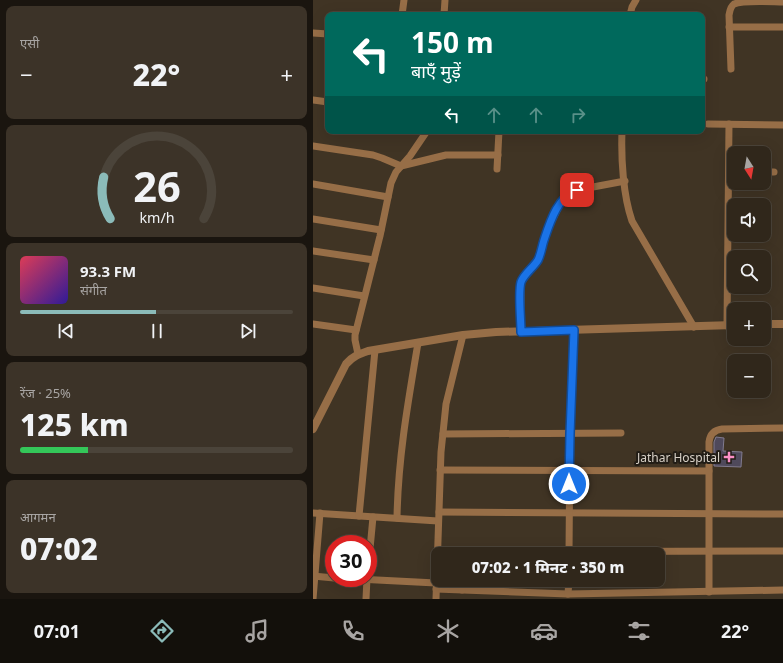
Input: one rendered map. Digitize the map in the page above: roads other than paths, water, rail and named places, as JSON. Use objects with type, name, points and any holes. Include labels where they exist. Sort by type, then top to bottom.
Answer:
[{"type":"street","points":[[402,12],[404,0]]},
{"type":"street","points":[[444,12],[445,0]]},
{"type":"street","points":[[631,12],[636,0]]},
{"type":"street","points":[[731,69],[729,27],[731,7],[735,4],[783,2]]},
{"type":"street","points":[[729,27],[783,27]]},
{"type":"street","points":[[313,33],[325,34]]},
{"type":"street","points":[[313,100],[325,102]]},
{"type":"street","points":[[708,124],[783,125]]},
{"type":"street","points":[[729,124],[730,146]]},
{"type":"street","points":[[358,354],[355,340],[356,330],[393,177],[425,134]]},
{"type":"street","points":[[497,169],[499,134]]},
{"type":"street","points":[[622,134],[628,210],[632,221],[637,232],[694,326]]},
{"type":"street","points":[[313,146],[373,155],[401,166],[446,155],[498,155]]},
{"type":"street","points":[[521,332],[521,282],[538,260],[549,227],[562,200],[571,192],[577,190],[625,182]]},
{"type":"street","points":[[313,184],[388,197]]},
{"type":"street","points":[[731,190],[731,302]]},
{"type":"street","points":[[313,219],[381,230]]},
{"type":"street","points":[[313,251],[374,260]]},
{"type":"street","points":[[313,288],[364,296]]},
{"type":"street","points":[[313,324],[356,330]]},
{"type":"street","points":[[771,324],[783,324]]},
{"type":"street","points":[[313,429],[346,364],[358,354],[463,335],[574,330],[727,326]]},
{"type":"street","points":[[569,547],[569,470],[574,330]]},
{"type":"street","points":[[437,547],[443,434],[448,396],[463,335]]},
{"type":"street","points":[[397,518],[399,464],[418,342]]},
{"type":"street","points":[[359,516],[375,350]]},
{"type":"street","points":[[709,592],[708,513],[709,442],[711,435],[716,430],[722,429],[783,428]]},
{"type":"street","points":[[443,434],[621,433]]},
{"type":"street","points":[[440,470],[709,471]]},
{"type":"street","points":[[439,512],[783,514]]},
{"type":"street","points":[[313,599],[316,513],[439,521]]},
{"type":"street","points":[[371,535],[373,517]]},
{"type":"street","points":[[665,552],[783,551]]},
{"type":"street","points":[[314,576],[325,577]]},
{"type":"street","points":[[377,580],[431,585]]},
{"type":"street","points":[[366,599],[367,587]]},
{"type":"street","points":[[436,587],[436,599]]},
{"type":"street","points":[[442,587],[461,590],[633,596],[783,590]]},
{"type":"street","points":[[568,587],[568,594]]},
{"type":"place","name":"Jathar Hospital","points":[[729,457]]}]
